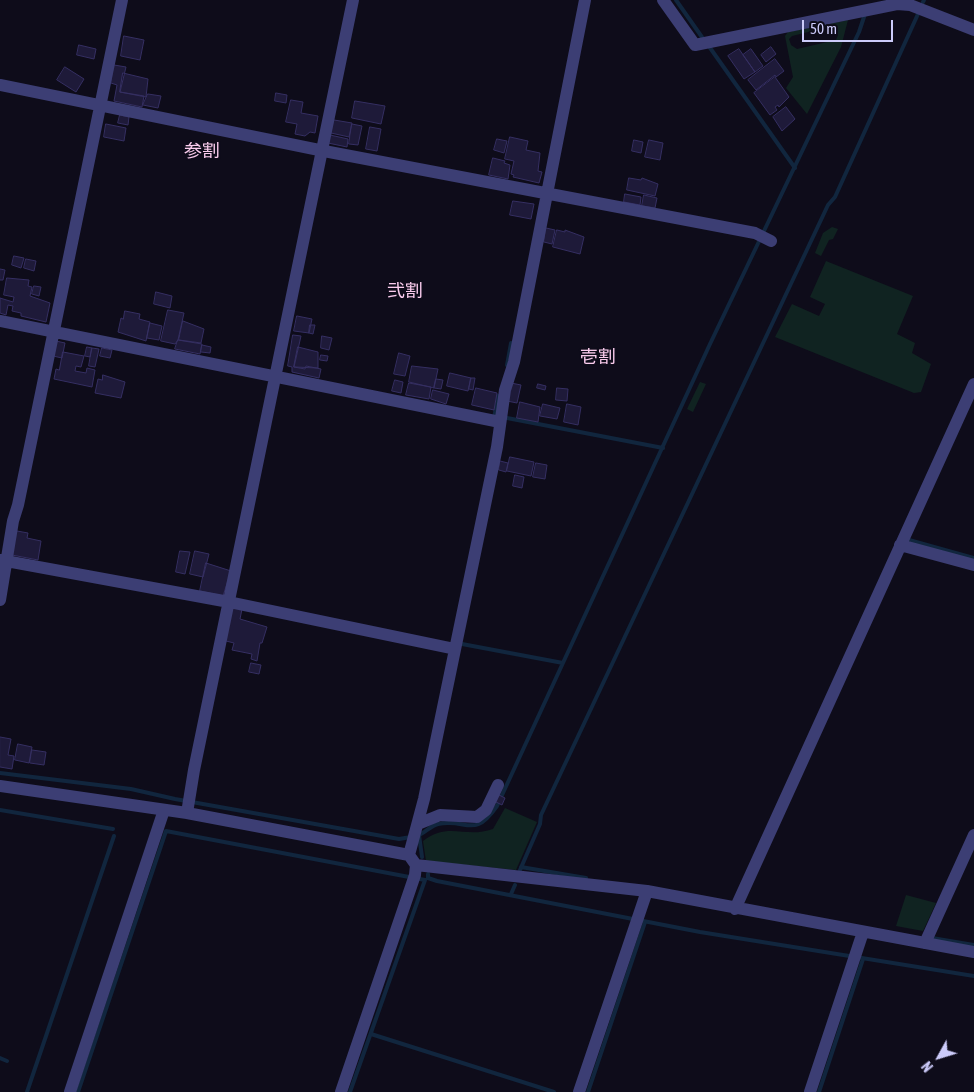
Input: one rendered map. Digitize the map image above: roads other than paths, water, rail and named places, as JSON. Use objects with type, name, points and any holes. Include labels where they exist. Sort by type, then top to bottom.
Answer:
[{"type":"street","points":[[0,600],[5,558],[54,332],[122,0]]},
{"type":"street","points":[[189,806],[275,376],[325,147],[354,0]]},
{"type":"street","points":[[341,1092],[414,869],[415,832],[495,421],[514,362],[585,0]]},
{"type":"street","points":[[663,0],[695,45],[897,4],[910,4],[974,30]]},
{"type":"street","points":[[0,86],[325,147],[765,238]]},
{"type":"street","points":[[0,321],[495,421]]},
{"type":"street","points":[[736,905],[904,546],[974,384]]},
{"type":"street","points":[[904,546],[974,565]]},
{"type":"street","points":[[5,558],[229,602],[451,649]]},
{"type":"street","points":[[415,832],[440,815],[477,817],[486,810],[498,785]]},
{"type":"street","points":[[0,786],[164,810],[189,806],[414,869],[647,891],[736,905],[863,932],[927,939],[974,952]]},
{"type":"street","points":[[70,1092],[164,810]]},
{"type":"street","points":[[927,939],[974,835]]},
{"type":"street","points":[[579,1092],[647,891]]},
{"type":"street","points":[[810,1092],[863,932]]},
{"type":"waterway","points":[[676,0],[704,40]]},
{"type":"waterway","points":[[417,836],[438,824],[476,825],[489,816],[497,806],[710,344],[859,32],[865,14]]},
{"type":"waterway","points":[[520,870],[540,824],[541,815],[828,205],[835,197],[918,14]]},
{"type":"waterway","points":[[708,45],[795,168]]},
{"type":"waterway","points":[[507,365],[511,343]]},
{"type":"waterway","points":[[494,418],[498,396]]},
{"type":"waterway","points":[[507,418],[663,448]]},
{"type":"waterway","points":[[909,540],[974,558]]},
{"type":"waterway","points":[[462,644],[563,663]]},
{"type":"waterway","points":[[0,773],[131,789],[175,799],[399,839],[411,837]]},
{"type":"waterway","points":[[0,810],[113,829]]},
{"type":"waterway","points":[[78,1092],[166,831],[425,880]]},
{"type":"waterway","points":[[419,835],[422,857]]},
{"type":"waterway","points":[[27,1092],[114,836]]},
{"type":"waterway","points":[[521,867],[586,878]]},
{"type":"waterway","points":[[428,874],[428,878],[437,881],[700,932],[974,976]]},
{"type":"waterway","points":[[350,1092],[425,880]]},
{"type":"waterway","points":[[511,894],[515,885]]},
{"type":"waterway","points":[[588,1092],[645,922]]},
{"type":"waterway","points":[[932,938],[974,945]]},
{"type":"waterway","points":[[819,1092],[863,959]]},
{"type":"waterway","points":[[371,1034],[554,1092]]},
{"type":"waterway","points":[[0,1058],[7,1061]]},
{"type":"district","name":"参割","points":[[202,151]]},
{"type":"district","name":"弐割","points":[[405,291]]},
{"type":"district","name":"壱割","points":[[598,357]]}]
